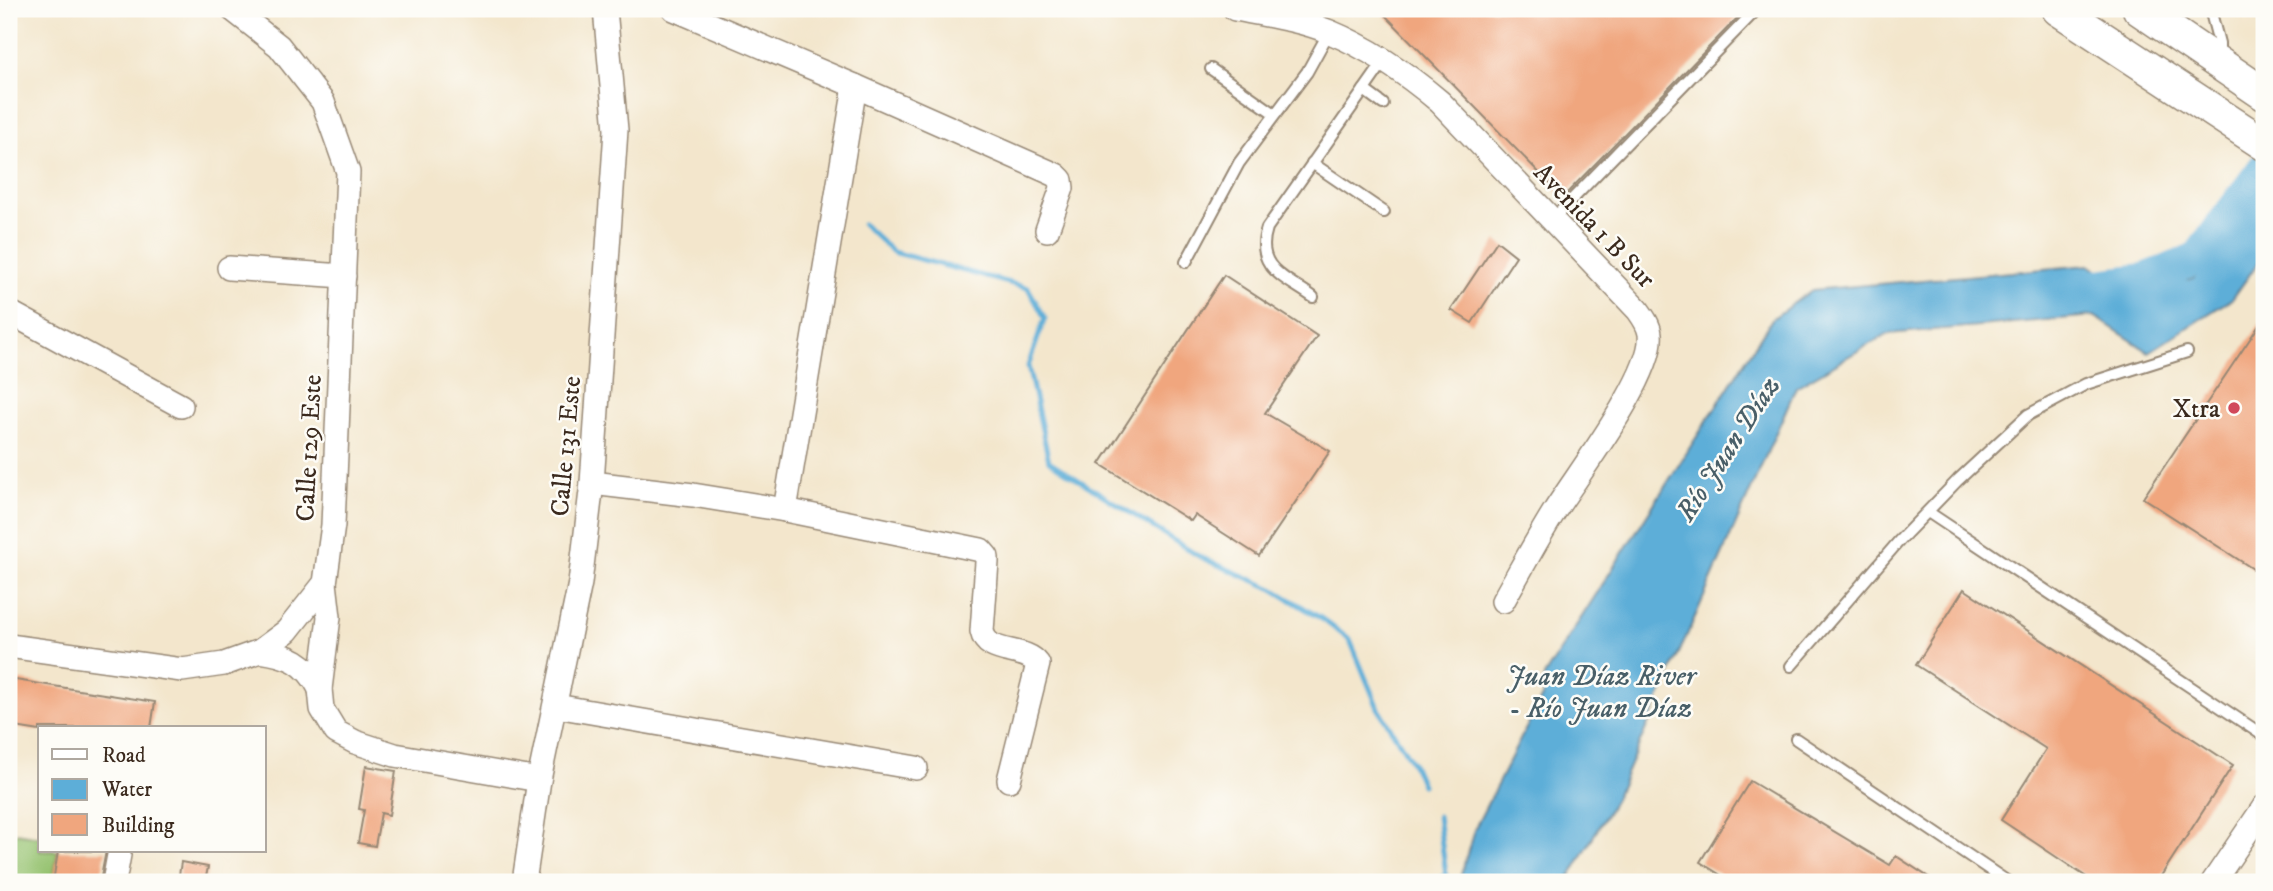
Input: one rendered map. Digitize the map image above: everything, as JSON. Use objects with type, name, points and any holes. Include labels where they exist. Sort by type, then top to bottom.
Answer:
[{"type":"main road","points":[[2058,9],[2264,144]]},
{"type":"main road","points":[[2139,9],[2264,94]]},
{"type":"street","name":"Calle 129 Este","points":[[9,646],[182,670],[224,664],[260,651],[288,631],[325,583],[333,525],[348,173],[323,102],[279,46],[232,9]]},
{"type":"street","name":"Calle 131 Este","points":[[527,882],[539,780],[580,583],[592,483],[616,130],[606,9]]},
{"type":"street","points":[[674,9],[1059,176],[1062,188],[1047,230]]},
{"type":"street","name":"Avenida 1 B Sur","points":[[1235,9],[1297,15],[1385,60],[1413,79],[1440,102],[1638,310],[1645,321],[1650,334],[1641,370],[1629,397],[1554,512],[1503,601]]},
{"type":"street","points":[[785,510],[855,86]]},
{"type":"street","points":[[229,268],[344,275]]},
{"type":"street","points":[[9,312],[181,407]]},
{"type":"street","points":[[592,483],[694,495],[785,510],[976,548],[985,553],[987,562],[982,631],[984,640],[993,646],[1031,657],[1038,664],[1009,780]]},
{"type":"street","points":[[325,583],[329,617],[320,689],[322,709],[335,732],[355,742],[395,755],[539,780]]},
{"type":"street","points":[[260,651],[276,653],[301,664],[312,673],[320,689]]},
{"type":"street","points":[[556,706],[916,768]]},
{"type":"street","points":[[2213,882],[2264,807]]},
{"type":"street","points":[[114,882],[119,855]]},
{"type":"lane","points":[[1552,220],[1757,9]]},
{"type":"lane","points":[[2210,9],[2218,43],[2229,69]]},
{"type":"lane","points":[[1186,262],[1239,163],[1307,72],[1329,32]]},
{"type":"lane","points":[[1313,297],[1267,262],[1262,243],[1267,228],[1385,60]]},
{"type":"lane","points":[[1212,69],[1275,114]]},
{"type":"lane","points":[[1364,90],[1383,104]]},
{"type":"lane","points":[[1312,163],[1384,212]]},
{"type":"lane","points":[[1791,666],[1899,541],[1958,480],[2028,415],[2086,384],[2187,352]]},
{"type":"lane","points":[[1928,512],[2264,736]]},
{"type":"lane","points":[[1796,739],[2008,882]]},
{"type":"green space","points":[[9,832],[38,837],[38,852],[58,852],[53,882],[9,882]]},
{"type":"water","name":"Juan Díaz River - Río Juan Díaz","points":[[2264,161],[2264,254],[2233,298],[2149,352],[2094,316],[1887,334],[1796,387],[1615,799],[1567,882],[1459,882],[1474,830],[1543,695],[1544,676],[1772,319],[1812,290],[2089,265],[2123,288],[2193,279],[2257,198]]},
{"type":"building","points":[[1379,9],[1746,9],[1563,197]]},
{"type":"building","points":[[1497,241],[1516,256],[1472,323],[1451,310]]},
{"type":"building","points":[[1224,275],[1317,336],[1265,413],[1330,451],[1259,556],[1195,515],[1191,521],[1100,464]]},
{"type":"building","name":"Xtra","points":[[2264,318],[2264,576],[2143,498]]},
{"type":"building","points":[[1964,589],[2233,765],[2157,882],[2094,882],[2001,820],[2046,749],[1916,665]]},
{"type":"building","points":[[9,679],[155,702],[151,726],[38,726],[38,731],[9,726]]},
{"type":"building","points":[[366,766],[396,771],[389,815],[381,813],[375,846],[358,843],[364,810],[359,809]]},
{"type":"building","points":[[1750,781],[1890,865],[1896,856],[1936,882],[1732,882],[1700,862]]},
{"type":"building","points":[[58,852],[106,852],[100,882],[53,882]]},
{"type":"building","points":[[181,862],[208,867],[205,882],[178,882]]},
{"type":"waterway","name":"Río Juan Díaz","points":[[2072,289],[2146,279],[2197,259],[2264,168]]},
{"type":"waterway","points":[[863,224],[893,252],[1028,288],[1045,318],[1028,366],[1049,461],[1200,557],[1273,589],[1350,640],[1378,708],[1413,764],[1422,785]]},
{"type":"waterway","points":[[1436,882],[1446,874],[1438,816]]},
{"type":"place","name":"Xtra","points":[[2234,408]]}]
